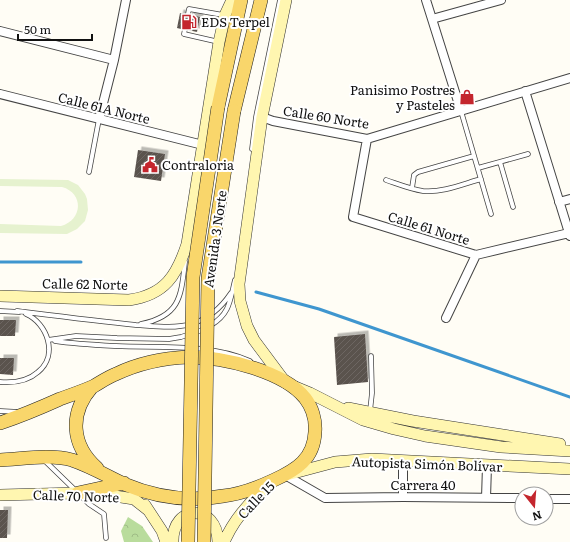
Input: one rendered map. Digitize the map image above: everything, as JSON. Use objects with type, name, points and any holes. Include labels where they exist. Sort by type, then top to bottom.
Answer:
[{"type":"main road","name":"Avenida 3 Norte","points":[[188,542],[193,278],[218,107],[241,0]]},
{"type":"main road","name":"Avenida 3 Norte","points":[[204,542],[208,278],[234,111],[261,0]]},
{"type":"main road","name":"Autopista Simón Bolívar","points":[[0,423],[94,386],[116,374],[140,365],[164,359],[190,357],[215,359],[240,364],[264,372],[286,383]]},
{"type":"main road","points":[[281,477],[299,466],[309,453],[313,446],[316,429],[313,413],[305,399],[286,383]]},
{"type":"main road","points":[[94,386],[81,403],[76,423],[77,433],[79,444],[83,453],[90,462],[106,474]]},
{"type":"main road","name":"Autopista Simón Bolívar","points":[[0,460],[41,457],[71,460],[149,493],[178,498],[207,498],[236,494],[250,490],[281,477]]},
{"type":"main road","points":[[78,494],[130,486]]},
{"type":"street","points":[[99,119],[114,60],[126,0]]},
{"type":"street","name":"Avenida 3 Norte","points":[[188,244],[219,42],[232,0]]},
{"type":"street","points":[[286,0],[262,117],[241,267],[240,284],[240,301],[247,326],[254,340],[286,383]]},
{"type":"street","points":[[426,0],[461,111]]},
{"type":"street","points":[[432,19],[501,0]]},
{"type":"street","points":[[0,31],[114,60]]},
{"type":"street","name":"Calle 60 Norte","points":[[262,117],[273,121],[367,139],[570,78]]},
{"type":"street","points":[[525,91],[570,234]]},
{"type":"street","name":"Calle 61A Norte","points":[[0,94],[202,145]]},
{"type":"street","name":"Calle 61 Norte","points":[[367,139],[353,217],[476,255],[570,234]]},
{"type":"street","points":[[559,202],[570,199]]},
{"type":"street","name":"Calle 62 Norte","points":[[0,296],[122,300],[142,298],[160,289],[173,276],[183,258],[188,244]]},
{"type":"street","points":[[446,318],[476,255]]},
{"type":"street","name":"Autopista Simón Bolívar","points":[[286,383],[363,420],[424,436],[501,447],[570,451]]},
{"type":"street","points":[[330,404],[502,436],[570,446]]},
{"type":"street","name":"Autopista Simón Bolívar","points":[[281,477],[335,462],[372,459],[570,470]]},
{"type":"street","points":[[403,497],[404,461]]},
{"type":"street","points":[[486,498],[487,466]]},
{"type":"street","name":"Carrera 40","points":[[281,477],[325,498],[514,498]]},
{"type":"street","name":"Calle 15","points":[[224,542],[240,514],[257,495],[281,477]]},
{"type":"street","points":[[130,486],[162,531],[166,542]]},
{"type":"street","name":"Calle 70 Norte","points":[[0,495],[108,495],[134,499],[148,510]]},
{"type":"street","points":[[554,499],[570,499]]},
{"type":"street","points":[[173,542],[174,528],[178,521],[184,516],[198,514],[211,520],[216,527],[218,542]]},
{"type":"lane","points":[[48,340],[76,336],[169,339],[181,337],[204,330],[214,323],[229,307],[243,234],[256,117],[280,0]]},
{"type":"lane","points":[[188,14],[189,9],[226,16]]},
{"type":"lane","points":[[185,29],[184,34],[219,42]]},
{"type":"lane","points":[[461,111],[491,214]]},
{"type":"lane","points":[[89,172],[99,119]]},
{"type":"lane","points":[[478,168],[528,154]]},
{"type":"lane","points":[[412,188],[414,175],[418,172],[474,156]]},
{"type":"lane","points":[[500,162],[513,207]]},
{"type":"lane","points":[[386,180],[422,191],[435,191],[481,178]]},
{"type":"lane","points":[[137,325],[163,317],[170,312],[174,306],[181,291],[188,244]]},
{"type":"lane","points":[[0,310],[137,325],[170,326],[192,324],[209,316],[219,309],[232,291]]},
{"type":"lane","points":[[0,382],[25,380],[38,373],[45,365],[49,347],[43,328],[33,317],[18,311]]},
{"type":"lane","points":[[48,340],[117,346],[159,346],[198,349],[233,355],[256,363]]},
{"type":"lane","points":[[370,412],[372,392],[371,356]]},
{"type":"lane","points":[[260,365],[286,383]]},
{"type":"lane","points":[[0,412],[31,412]]},
{"type":"lane","points":[[41,457],[89,504],[104,514],[106,538]]},
{"type":"green space","points":[[0,179],[68,180],[78,185],[85,194],[88,210],[85,221],[77,229],[67,234],[0,233],[0,224],[61,226],[74,218],[77,213],[78,206],[74,195],[69,190],[62,187],[0,186]]},
{"type":"green space","points":[[128,517],[142,526],[153,542],[124,542],[121,531]]},
{"type":"building","name":"EDS Terpel","points":[[180,13],[185,14],[185,16],[188,17],[191,15],[200,17],[197,32],[188,30],[188,27],[185,26],[181,29],[177,28]]},
{"type":"building","name":"Contraloria","points":[[138,150],[165,154],[161,181],[134,177]]},
{"type":"building","points":[[0,320],[16,320],[15,336],[0,336]]},
{"type":"building","points":[[365,334],[368,382],[337,385],[334,337]]},
{"type":"building","points":[[0,358],[14,358],[13,375],[0,374]]},
{"type":"building","points":[[0,510],[8,510],[7,538],[0,538]]},
{"type":"waterway","points":[[0,262],[81,262]]},
{"type":"waterway","points":[[256,292],[319,309],[570,397]]},
{"type":"place","name":"EDS Terpel","points":[[189,22]]},
{"type":"place","name":"Panisimo Postres y Pasteles","points":[[467,97]]},
{"type":"place","name":"Contraloria","points":[[150,165]]}]
